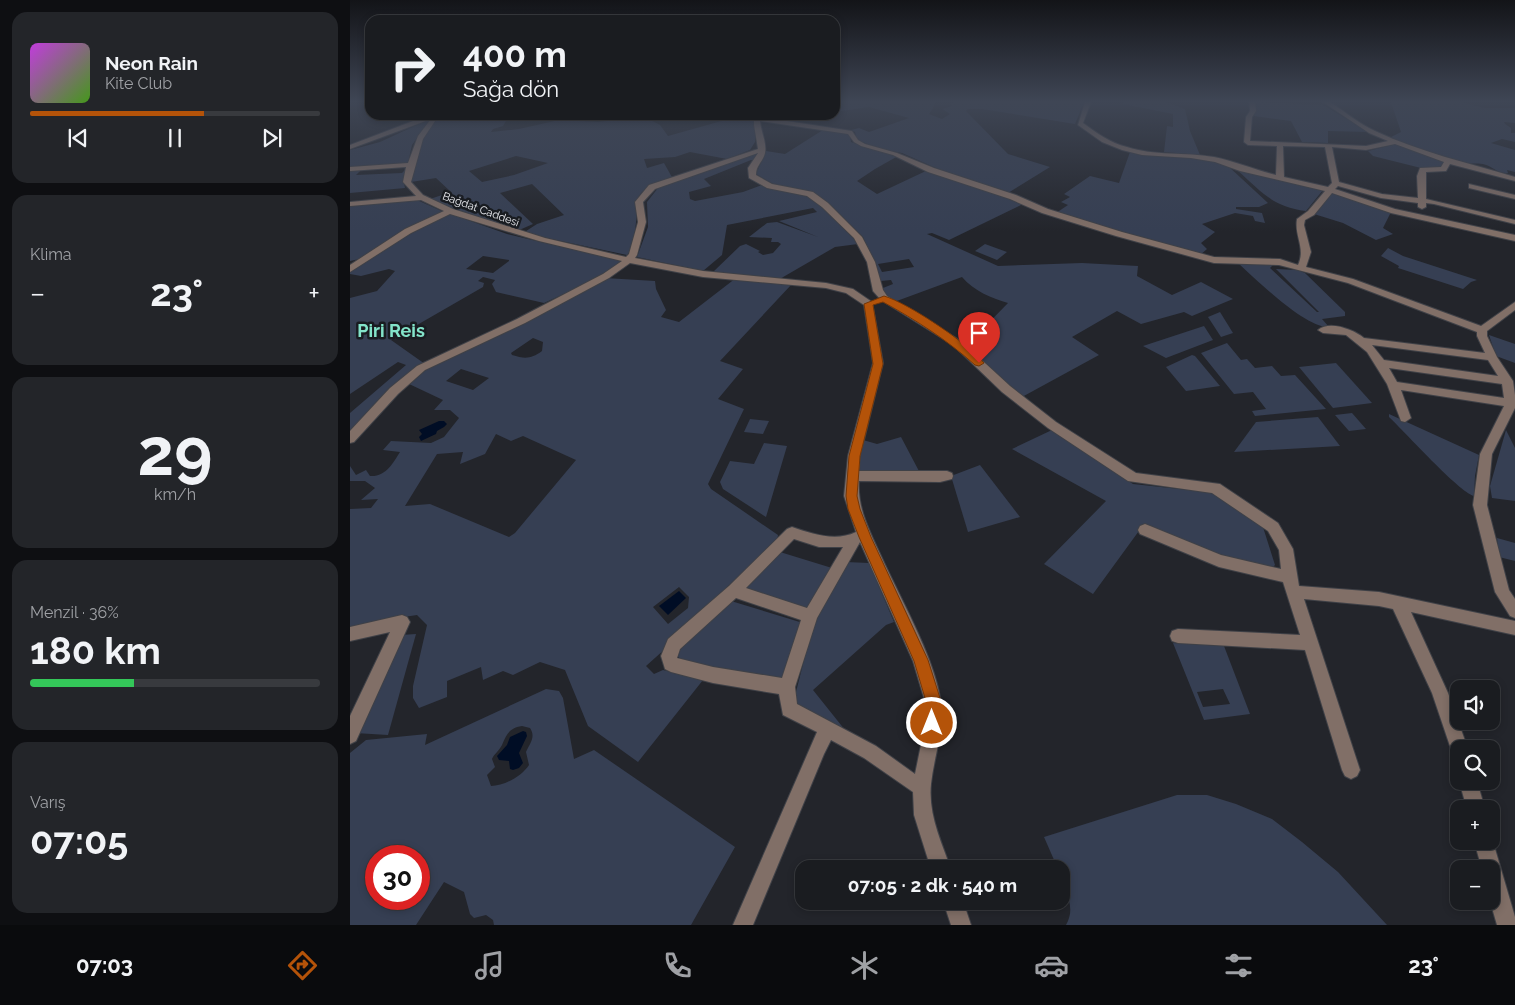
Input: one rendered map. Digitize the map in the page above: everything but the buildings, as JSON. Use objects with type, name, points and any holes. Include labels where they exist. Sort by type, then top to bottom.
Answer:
[{"type":"street","points":[[417,145],[406,181],[408,187],[420,198]]},
{"type":"street","points":[[760,145],[761,156],[752,168],[752,176],[770,186],[810,194],[832,211],[858,237],[871,262],[878,291],[884,298],[911,313],[957,344],[1006,389],[1037,413],[1133,478],[1216,488],[1273,527],[1286,549],[1292,584],[1351,770]]},
{"type":"street","points":[[867,145],[895,154],[931,170],[1014,197],[1045,211],[1202,257],[1234,262],[1280,262],[1333,278],[1350,281],[1482,330]]},
{"type":"street","points":[[1113,145],[1142,153],[1204,157],[1329,190],[1394,211],[1421,215],[1515,238]]},
{"type":"street","points":[[1280,145],[1280,178]]},
{"type":"street","points":[[1328,145],[1336,183]]},
{"type":"street","points":[[1339,145],[1366,148],[1380,145]]},
{"type":"street","points":[[1403,145],[1448,162],[1468,165],[1515,179]]},
{"type":"street","points":[[352,436],[394,391],[421,368],[486,338],[606,276],[629,258],[633,254],[642,222],[639,202],[644,193],[652,187],[761,150]]},
{"type":"street","points":[[1421,215],[1424,200],[1421,176],[1423,170],[1443,169],[1448,162]]},
{"type":"street","points":[[350,170],[411,165]]},
{"type":"street","points":[[1301,268],[1307,247],[1299,223],[1306,214],[1311,213],[1336,183]]},
{"type":"street","points":[[1336,183],[1382,196],[1424,200],[1515,222]]},
{"type":"street","points":[[1472,186],[1515,197]]},
{"type":"street","points":[[350,204],[420,198]]},
{"type":"street","name":"Bağdat Caddesi","points":[[420,198],[450,211],[517,234],[704,274],[830,286],[858,296],[868,304]]},
{"type":"street","points":[[350,269],[408,231],[450,211]]},
{"type":"street","points":[[884,298],[868,304],[878,364],[854,456],[852,476],[853,502],[860,537],[910,633],[921,660],[932,698],[932,735],[922,785],[923,815],[938,860]]},
{"type":"street","points":[[1482,330],[1515,305]]},
{"type":"street","points":[[1322,330],[1337,330],[1353,334],[1368,347],[1380,363],[1402,402],[1405,418]]},
{"type":"street","points":[[1482,330],[1482,336],[1492,357],[1507,380],[1511,403],[1486,454],[1480,505],[1502,592],[1515,611]]},
{"type":"street","points":[[1359,340],[1492,357]]},
{"type":"street","points":[[1380,363],[1507,380]]},
{"type":"street","points":[[1393,386],[1511,403]]},
{"type":"street","points":[[852,476],[947,476]]},
{"type":"street","points":[[1145,530],[1219,561],[1292,584],[1379,599],[1515,628]]},
{"type":"street","points":[[787,687],[713,675],[672,664],[669,656],[674,644],[734,591],[792,533],[817,541],[846,543],[860,537]]},
{"type":"street","points":[[860,537],[810,616],[787,687],[789,709],[870,752],[913,783],[922,785]]},
{"type":"street","points":[[734,591],[810,616]]},
{"type":"street","points":[[1398,603],[1442,697],[1456,740]]},
{"type":"street","points":[[350,634],[402,622],[350,735]]},
{"type":"street","points":[[1178,636],[1311,643]]},
{"type":"street","points":[[743,925],[775,854],[817,748],[828,729]]},
{"type":"street","points":[[1486,850],[1507,925]]},
{"type":"street","points":[[956,910],[961,925]]},
{"type":"shaded area","points":[[368,145],[412,145],[408,163],[350,168],[350,150]]},
{"type":"shaded area","points":[[420,145],[753,145],[750,150],[727,159],[690,152],[675,157],[644,159],[647,168],[664,163],[673,179],[646,189],[640,194],[636,227],[632,245],[627,255],[523,233],[537,224],[564,215],[532,184],[500,193],[533,224],[517,231],[434,202],[430,199],[451,192],[436,178],[411,182]],"holes":[[[516,156],[548,163],[514,175],[482,182],[469,171]]]},
{"type":"shaded area","points":[[799,145],[860,145],[898,156],[857,181],[877,194],[928,170],[1023,204],[949,240],[932,233],[927,234],[998,266],[1082,263],[1138,266],[1137,276],[1172,295],[1201,282],[1233,299],[1192,316],[1184,312],[1141,324],[1117,311],[1072,337],[1099,355],[1022,397],[966,346],[1008,303],[983,293],[962,277],[894,302],[885,295],[883,288],[893,284],[891,280],[881,281],[863,237],[829,205],[813,193],[773,184],[756,174],[766,151],[785,154]],"holes":[[[909,259],[914,267],[882,272],[878,264]]]},
{"type":"shaded area","points":[[871,145],[999,145],[1008,154],[1050,167],[1008,193],[954,176],[902,153]]},
{"type":"shaded area","points":[[1165,145],[1196,145],[1200,155],[1164,152]]},
{"type":"shaded area","points":[[1399,145],[1445,161],[1441,168],[1421,168],[1373,156],[1368,151]]},
{"type":"shaded area","points":[[1409,145],[1498,145],[1515,150],[1515,172],[1507,170],[1508,173],[1504,173],[1483,164],[1454,161]]},
{"type":"shaded area","points":[[758,152],[756,160],[751,160],[704,179],[711,186],[689,192],[690,199],[695,201],[743,192],[762,185],[808,194],[838,219],[858,244],[835,247],[778,280],[713,272],[740,246],[746,244],[760,251],[758,252],[763,255],[773,253],[781,244],[771,242],[772,238],[749,237],[767,223],[777,222],[818,237],[779,221],[817,212],[813,208],[727,225],[722,255],[703,271],[637,257],[648,227],[647,202],[658,188]]},
{"type":"shaded area","points":[[1130,152],[1204,158],[1228,166],[1268,203],[1259,207],[1236,207],[1236,209],[1262,213],[1265,223],[1255,221],[1253,216],[1235,213],[1202,224],[1215,232],[1201,243],[1207,249],[1200,255],[1056,213],[1068,205],[1061,202],[1070,197],[1064,194],[1090,176],[1119,183]]},
{"type":"shaded area","points":[[362,169],[356,175],[402,173],[406,169],[403,178],[405,188],[350,193],[350,170]]},
{"type":"shaded area","points":[[1237,170],[1323,190],[1306,211],[1294,209],[1275,202]]},
{"type":"shaded area","points":[[1332,193],[1391,212],[1383,228],[1393,234],[1376,240],[1343,223],[1314,214]]},
{"type":"shaded area","points":[[417,200],[444,212],[364,258],[350,261],[350,205]]},
{"type":"shaded area","points":[[448,213],[507,234],[622,261],[601,277],[544,303],[496,292],[492,284],[495,280],[483,277],[478,281],[484,283],[483,287],[391,340],[425,364],[350,433],[350,413],[406,365],[398,362],[350,394],[350,298],[377,291],[395,271],[389,269],[361,276],[350,274],[350,272],[409,232]],"holes":[[[483,256],[509,260],[493,273],[466,269]]]},
{"type":"shaded area","points":[[985,244],[1007,252],[997,260],[975,251]]},
{"type":"shaded area","points":[[1388,248],[1403,256],[1477,280],[1471,282],[1463,289],[1398,268],[1399,266],[1381,256]]},
{"type":"shaded area","points":[[1260,261],[1273,265],[1270,268],[1319,312],[1276,269],[1298,270],[1305,273],[1345,312],[1345,316],[1322,319],[1329,327],[1307,320],[1269,292],[1239,264]]},
{"type":"shaded area","points":[[605,278],[655,281],[656,289],[666,310],[661,317],[679,322],[736,278],[791,285],[720,361],[743,369],[718,399],[744,409],[708,484],[711,489],[778,535],[777,541],[739,580],[728,586],[723,597],[646,666],[654,674],[663,670],[703,680],[638,762],[588,726],[565,670],[540,662],[513,675],[503,671],[483,680],[481,667],[447,681],[447,697],[419,708],[413,698],[413,686],[427,625],[417,615],[391,619],[350,630],[350,509],[371,508],[378,499],[361,500],[375,488],[365,481],[350,481],[350,466],[356,475],[366,470],[370,476],[376,476],[385,472],[400,452],[383,450],[391,441],[431,443],[444,437],[459,418],[450,410],[434,410],[443,400],[407,383],[420,372]],"holes":[[[533,338],[543,342],[542,351],[534,356],[528,358],[512,355],[511,353]],[[461,369],[489,378],[473,390],[446,381]],[[496,434],[511,441],[523,436],[576,460],[515,533],[509,537],[430,504],[405,506],[437,454],[463,452],[460,464],[485,454]],[[679,587],[689,597],[688,608],[668,624],[653,607]]]},
{"type":"shaded area","points":[[1220,312],[1233,333],[1221,337],[1208,317]]},
{"type":"shaded area","points":[[1204,326],[1213,340],[1166,358],[1143,346]]},
{"type":"shaded area","points":[[1489,335],[1515,344],[1515,363],[1496,356]]},
{"type":"shaded area","points":[[1227,343],[1241,360],[1247,359],[1255,368],[1272,366],[1281,376],[1295,375],[1326,409],[1255,416],[1252,411],[1266,409],[1253,392],[1234,394],[1201,353]]},
{"type":"shaded area","points":[[1192,355],[1195,356],[1220,386],[1186,391],[1166,367]]},
{"type":"shaded area","points":[[1336,363],[1372,403],[1333,408],[1299,367]]},
{"type":"shaded area","points":[[1352,413],[1366,429],[1349,431],[1335,415]]},
{"type":"shaded area","points":[[1389,414],[1479,455],[1474,496],[1445,473],[1389,417]]},
{"type":"shaded area","points":[[1318,417],[1340,446],[1234,452],[1256,422]]},
{"type":"shaded area","points":[[750,419],[769,421],[763,434],[744,432]]},
{"type":"shaded area","points":[[439,421],[444,421],[447,424],[437,431],[436,434],[421,441],[419,437],[422,434],[419,430]]},
{"type":"shaded area","points":[[1052,430],[1133,484],[1217,493],[1262,524],[1275,565],[1272,568],[1223,557],[1144,524],[1093,594],[1044,564],[1106,501],[1012,449]]},
{"type":"shaded area","points":[[1506,430],[1515,448],[1515,501],[1492,498],[1490,486]]},
{"type":"shaded area","points":[[901,437],[920,473],[857,472],[863,440],[877,444]]},
{"type":"shaded area","points":[[764,443],[787,446],[766,517],[723,489],[720,482],[730,461],[754,464]]},
{"type":"shaded area","points":[[980,465],[1020,517],[968,532],[951,476]]},
{"type":"shaded area","points":[[1497,538],[1515,543],[1515,561],[1499,557]]},
{"type":"shaded area","points":[[780,552],[832,568],[808,611],[745,588]]},
{"type":"shaded area","points":[[846,562],[869,563],[894,622],[886,625],[813,690],[849,735],[793,704],[814,620]]},
{"type":"shaded area","points":[[679,591],[686,598],[668,615],[659,606]]},
{"type":"shaded area","points":[[731,601],[803,623],[783,681],[715,668],[680,659],[677,655],[683,645]]},
{"type":"shaded area","points":[[416,634],[388,735],[355,733],[401,635]]},
{"type":"shaded area","points":[[1173,643],[1224,646],[1250,714],[1204,720]],"holes":[[[1223,689],[1230,704],[1203,707],[1197,692]]]},
{"type":"shaded area","points":[[546,689],[559,691],[563,698],[574,759],[594,750],[735,847],[691,925],[494,925],[493,920],[486,915],[474,918],[470,914],[464,892],[444,882],[430,904],[430,845],[365,845],[365,910],[426,910],[416,925],[350,925],[350,753],[366,740],[427,734],[425,745]],"holes":[[[522,726],[530,728],[532,740],[526,752],[529,765],[512,780],[491,786],[487,775],[495,767],[492,759],[509,732],[514,728]]]},
{"type":"shaded area","points":[[523,731],[526,732],[527,736],[519,753],[523,763],[519,768],[513,770],[510,769],[509,761],[499,760],[497,756],[507,745],[510,737]]},
{"type":"shaded area","points":[[1177,795],[1207,795],[1236,804],[1272,819],[1338,872],[1387,925],[1066,925],[1070,910],[1070,860],[1054,860],[1044,837]]},
{"type":"district","name":"Piri Reis","points":[[391,331]]},
{"type":"route","points":[[932,723],[932,698],[921,660],[892,592],[865,537],[854,509],[852,496],[854,456],[877,375],[878,364],[868,304],[884,298],[911,313],[957,344],[979,363]]}]
